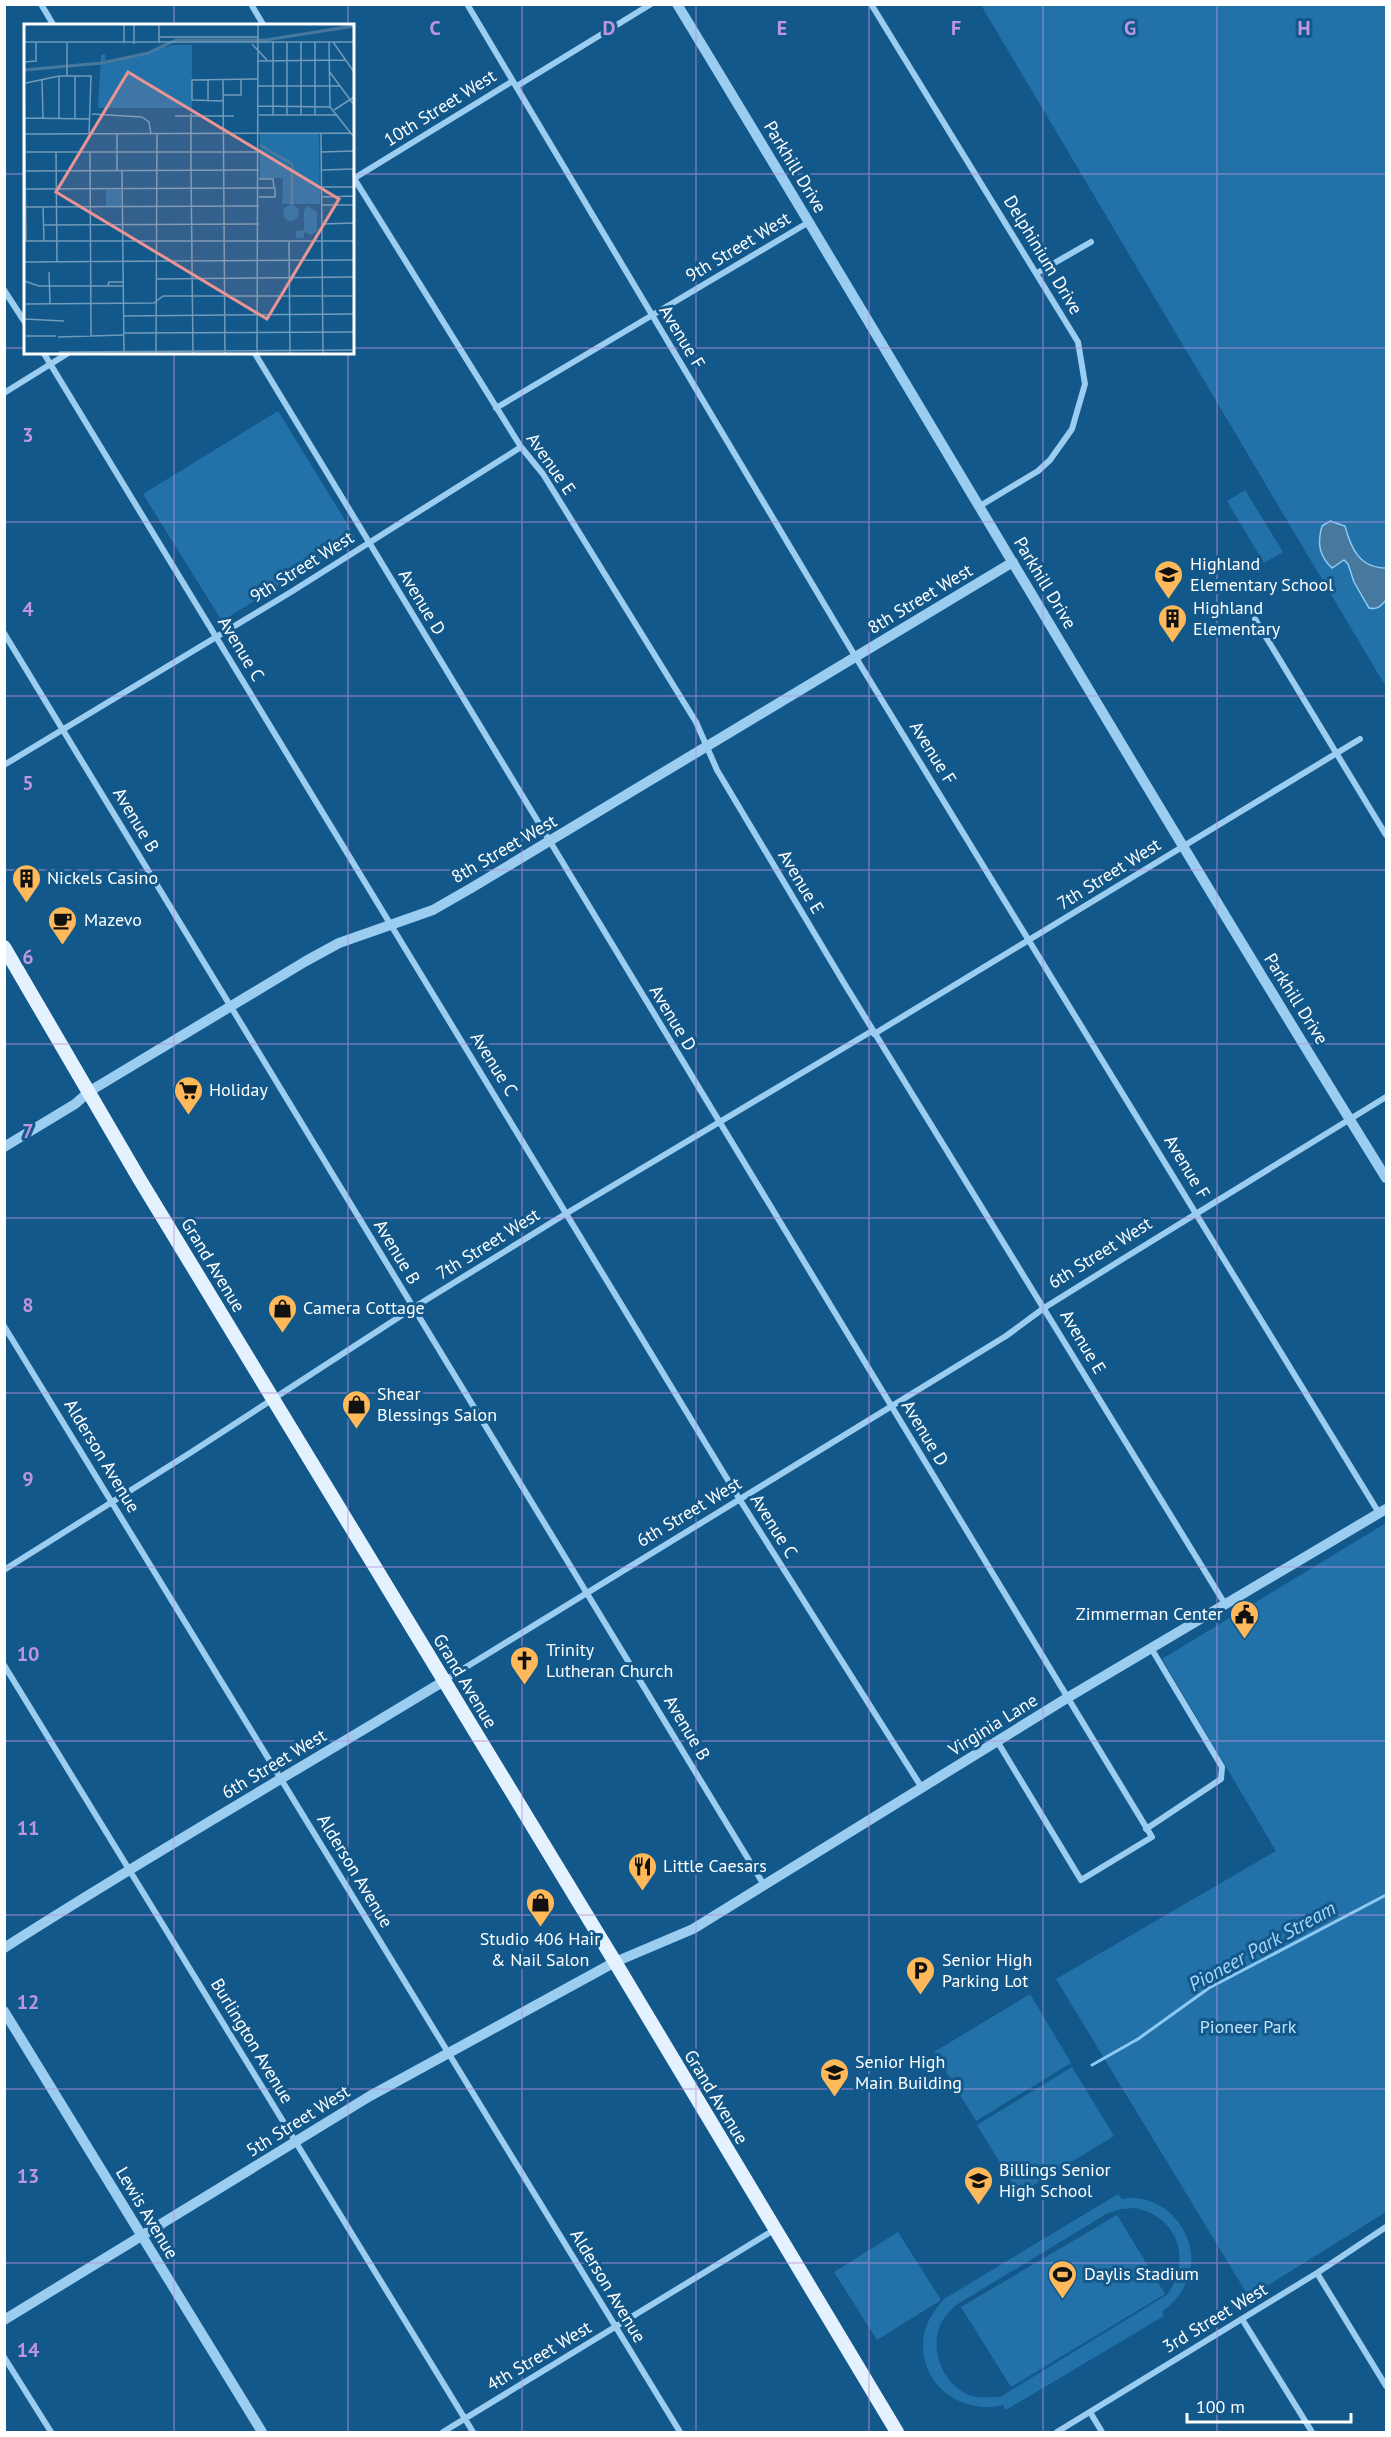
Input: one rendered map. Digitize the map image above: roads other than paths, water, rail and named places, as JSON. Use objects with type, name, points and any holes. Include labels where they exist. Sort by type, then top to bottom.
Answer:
[{"type":"main road","name":"Grand Avenue","points":[[4,947],[140,1180],[615,1962],[897,2433]]},
{"type":"street","points":[[41,4],[53,24]]},
{"type":"street","points":[[251,4],[263,24]]},
{"type":"street","name":"Avenue F","points":[[467,4],[856,657],[1383,1511]]},
{"type":"street","name":"10th Street West","points":[[354,177],[651,4]]},
{"type":"street","name":"Parkhill Drive","points":[[676,4],[980,506],[1182,846],[1386,1178]]},
{"type":"street","name":"Delphinium Drive","points":[[871,4],[1078,342],[1085,384],[1072,429],[1050,460],[1038,471],[980,506]]},
{"type":"street","name":"Avenue E","points":[[354,180],[521,447],[543,474],[696,722],[717,770],[873,1032],[1225,1604]]},
{"type":"street","name":"9th Street West","points":[[496,408],[809,222]]},
{"type":"street","points":[[1037,273],[1091,242]]},
{"type":"street","points":[[4,290],[24,321]]},
{"type":"street","name":"Avenue C","points":[[44,354],[740,1500],[922,1789]]},
{"type":"street","points":[[4,393],[67,354]]},
{"type":"street","name":"Avenue D","points":[[255,354],[1152,1838],[1081,1880],[997,1741]]},
{"type":"street","name":"9th Street West","points":[[4,765],[217,637],[521,447]]},
{"type":"street","name":"8th Street West","points":[[4,1147],[75,1104],[90,1091],[339,943],[433,910],[1013,562]]},
{"type":"street","points":[[1255,619],[1386,835]]},
{"type":"street","name":"Avenue B","points":[[4,633],[764,1885]]},
{"type":"street","name":"7th Street West","points":[[4,1570],[567,1212],[1030,940],[1360,740]]},
{"type":"street","name":"6th Street West","points":[[4,1948],[129,1868],[282,1780],[892,1407],[1006,1336],[1044,1308],[1386,1097]]},
{"type":"street","name":"Alderson Avenue","points":[[4,1326],[680,2433]]},
{"type":"street","name":"Virginia Lane","points":[[615,1962],[693,1929],[1067,1698],[1383,1511]]},
{"type":"street","points":[[1146,1829],[1221,1779],[1222,1767],[1151,1648]]},
{"type":"street","name":"Burlington Avenue","points":[[4,1665],[473,2433]]},
{"type":"street","name":"5th Street West","points":[[4,2320],[370,2096],[615,1962]]},
{"type":"street","name":"Lewis Avenue","points":[[4,2011],[262,2433]]},
{"type":"street","name":"3rd Street West","points":[[1057,2433],[1317,2273],[1386,2227]]},
{"type":"street","name":"4th Street West","points":[[443,2433],[774,2230]]},
{"type":"street","points":[[1317,2273],[1386,2386]]},
{"type":"street","points":[[1242,2319],[1312,2433]]},
{"type":"street","points":[[4,2357],[51,2433]]},
{"type":"street","points":[[1090,2412],[1102,2433]]},
{"type":"waterway","name":"Pioneer Park Stream","points":[[1092,2065],[1138,2039],[1209,1988],[1386,1895]]},
{"type":"place","name":"Highland Elementary School","points":[[1169,600]]},
{"type":"place","name":"Highland Elementary","points":[[1172,644]]},
{"type":"place","name":"Nickels Casino","points":[[26,904]]},
{"type":"place","name":"Mazevo","points":[[63,946]]},
{"type":"place","name":"Holiday","points":[[188,1116]]},
{"type":"place","name":"Camera Cottage","points":[[282,1334]]},
{"type":"place","name":"Shear Blessings Salon","points":[[356,1430]]},
{"type":"place","name":"Zimmerman Center","points":[[1244,1640]]},
{"type":"place","name":"Trinity Lutheran Church","points":[[525,1686]]},
{"type":"place","name":"Little Caesars","points":[[642,1892]]},
{"type":"place","name":"Studio 406 Hair & Nail Salon","points":[[540,1928]]},
{"type":"place","name":"Senior High Parking Lot","points":[[921,1996]]},
{"type":"place","name":"Senior High Main Building","points":[[834,2098]]},
{"type":"place","name":"Billings Senior High School","points":[[978,2206]]},
{"type":"place","name":"Daylis Stadium","points":[[1063,2300]]},
{"type":"park label","name":"Pioneer Park","points":[[1248,2027]]}]
